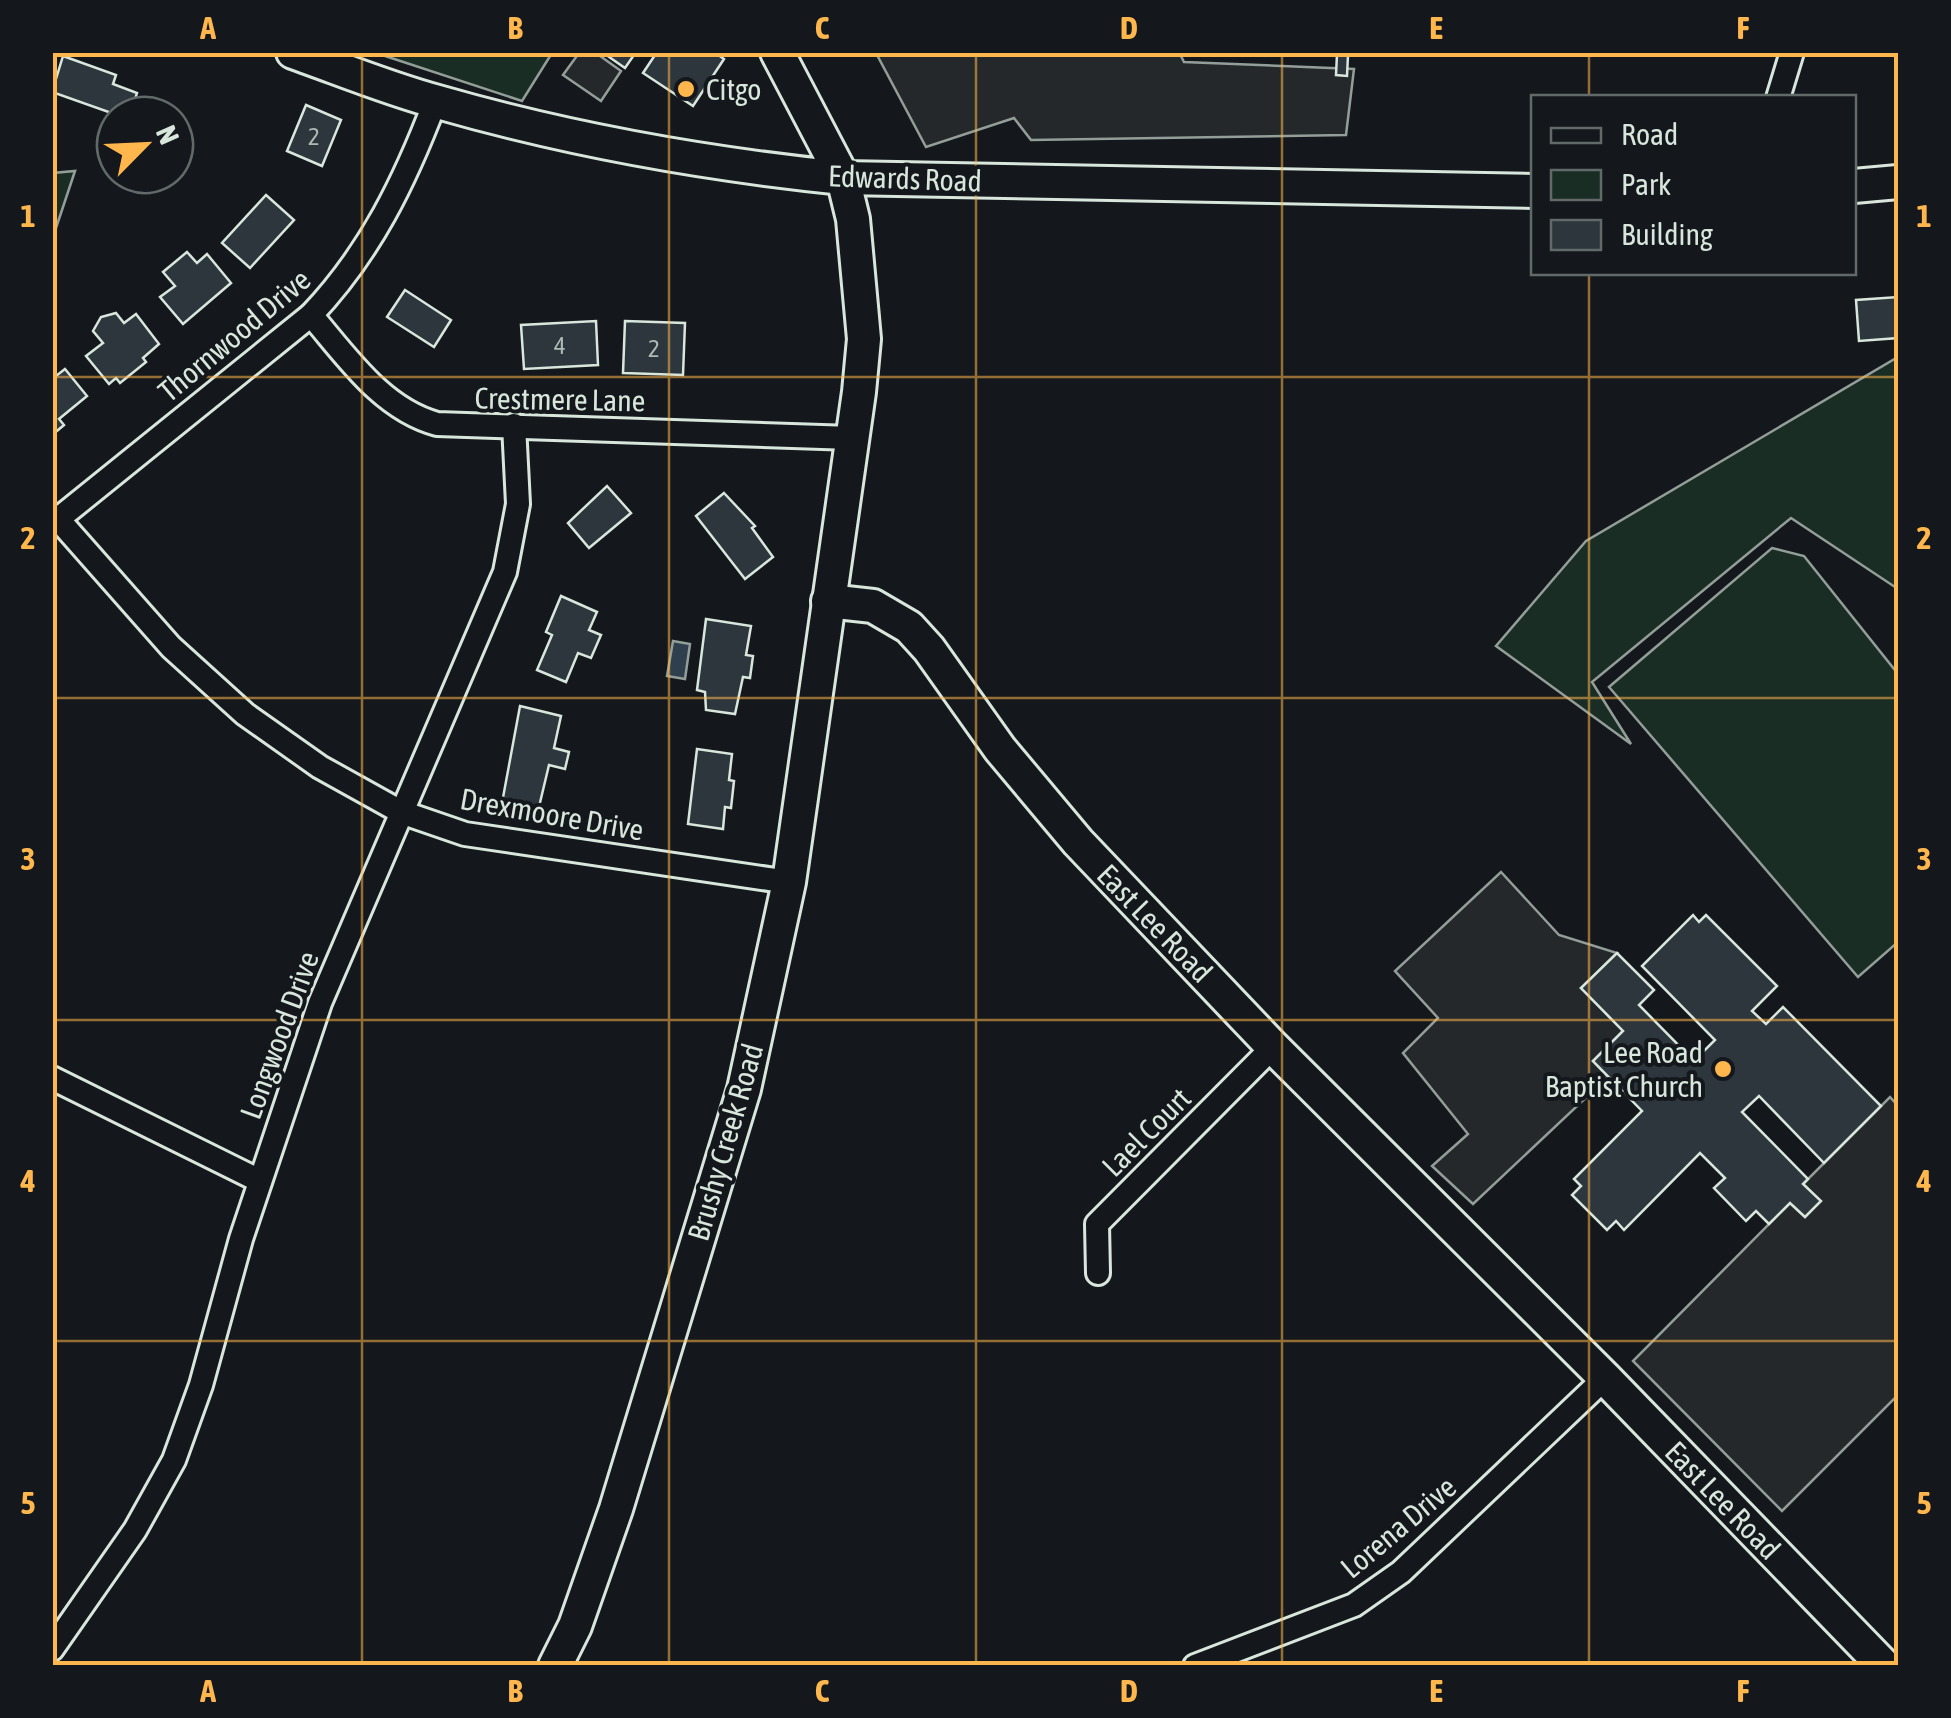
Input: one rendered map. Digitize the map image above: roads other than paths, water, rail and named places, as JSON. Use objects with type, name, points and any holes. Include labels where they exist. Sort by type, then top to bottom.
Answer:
[{"type":"street","name":"Edwards Road","points":[[293,52],[435,102],[645,152],[843,178],[1531,191]]},
{"type":"street","points":[[777,52],[843,178],[853,218],[864,339],[828,601]]},
{"type":"street","points":[[1779,95],[1792,52]]},
{"type":"street","name":"Thornwood Drive","points":[[55,522],[311,315],[354,265],[377,230],[412,162],[435,102]]},
{"type":"street","points":[[1856,186],[1898,182]]},
{"type":"street","name":"Crestmere Lane","points":[[311,315],[387,399],[424,421],[460,427],[514,425],[852,438]]},
{"type":"street","name":"Longwood Drive","points":[[52,1650],[136,1530],[174,1460],[320,1003],[505,572],[518,504],[514,425]]},
{"type":"street","name":"Drexmoore Drive","points":[[55,522],[171,647],[232,703],[289,748],[400,812],[480,837],[788,882]]},
{"type":"street","name":"Brushy Creek Road","points":[[555,1666],[575,1626],[616,1510],[744,1089],[788,882],[828,601]]},
{"type":"street","name":"East Lee Road","points":[[828,601],[872,606],[909,627],[1042,802],[1273,1047],[1605,1378],[1884,1666]]},
{"type":"street","name":"Lael Court","points":[[1098,1273],[1096,1224],[1273,1047]]},
{"type":"street","points":[[52,1078],[260,1181]]},
{"type":"street","name":"Lorena Drive","points":[[1194,1666],[1354,1605],[1402,1572],[1605,1378]]},
{"type":"water","points":[[673,641],[690,644],[685,679],[667,676]]},
{"type":"place","name":"Citgo","points":[[686,89]]},
{"type":"place","name":"Lee Road Baptist Church","points":[[1723,1069]]}]
